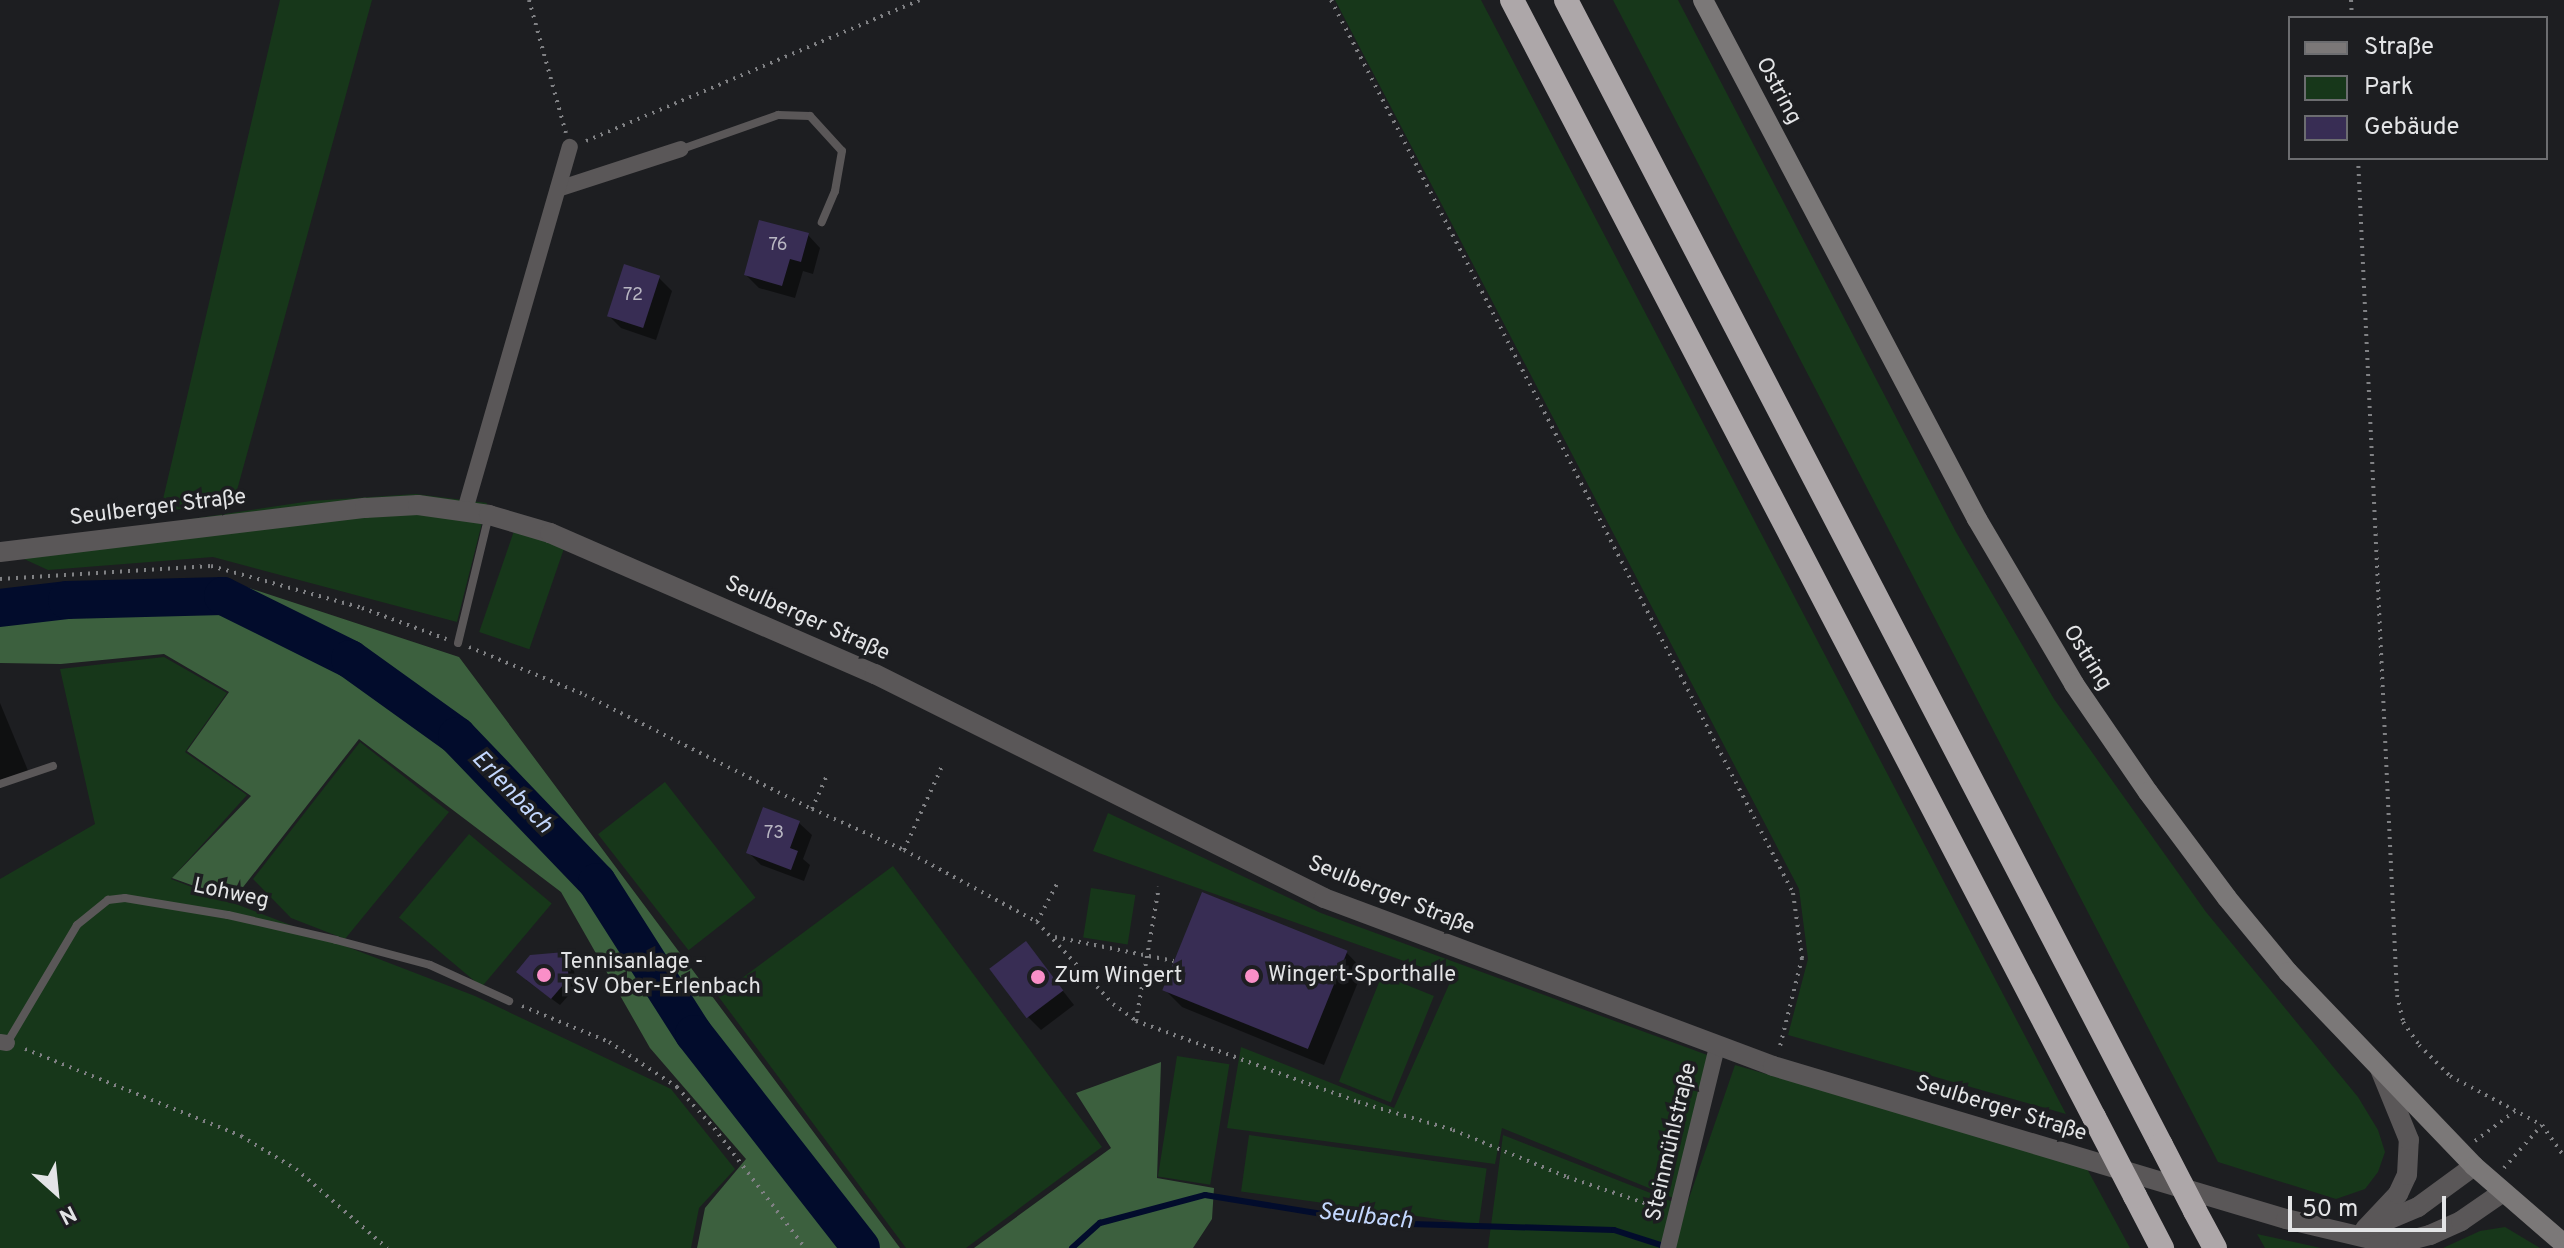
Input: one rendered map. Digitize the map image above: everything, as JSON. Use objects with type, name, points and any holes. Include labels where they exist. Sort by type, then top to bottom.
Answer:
[{"type":"highway","points":[[1512,0],[2162,1248]]},
{"type":"highway","points":[[1566,0],[2215,1248]]},
{"type":"main road","name":"Ostring","points":[[1703,0],[1977,519],[2074,684],[2148,792],[2227,898],[2288,972],[2468,1158],[2564,1244]]},
{"type":"street","points":[[465,510],[570,147]]},
{"type":"street","points":[[558,189],[681,149]]},
{"type":"street","name":"Seulberger Straße","points":[[0,552],[327,511],[418,505],[489,515],[550,533],[875,674],[1324,898],[1717,1047],[2271,1214],[2379,1241],[2407,1241],[2461,1221],[2497,1186]]},
{"type":"street","name":"Steinmühlstraße","points":[[1668,1248],[1678,1220],[1717,1047]]},
{"type":"street","points":[[2365,1229],[2398,1194],[2407,1175],[2409,1140],[2380,1069]]},
{"type":"street","points":[[2338,1231],[2365,1229],[2418,1207],[2468,1158]]},
{"type":"lane","points":[[681,149],[778,115],[810,116],[842,151],[835,191],[822,222]]},
{"type":"lane","points":[[458,643],[489,515]]},
{"type":"lane","points":[[0,784],[53,766]]},
{"type":"lane","name":"Lohweg","points":[[4,1043],[77,925],[108,900],[125,898],[228,915],[430,965],[509,1001]]},
{"type":"path","points":[[529,0],[570,147],[919,0]]},
{"type":"path","points":[[1331,0],[1793,893],[1802,958],[1779,1051]]},
{"type":"path","points":[[2358,160],[2397,995],[2403,1022],[2429,1056],[2450,1076],[2542,1125],[2564,1156]]},
{"type":"path","points":[[0,579],[211,566],[362,608],[458,643],[585,695],[812,809],[904,850],[1037,922],[1113,1004],[1136,1021],[1358,1102],[1453,1130],[1678,1220]]},
{"type":"path","points":[[904,850],[943,764]]},
{"type":"path","points":[[812,809],[827,776]]},
{"type":"path","points":[[1037,922],[1059,880]]},
{"type":"path","points":[[1136,1021],[1159,887]]},
{"type":"path","points":[[1052,937],[1174,961]]},
{"type":"path","points":[[509,1001],[609,1042],[677,1087],[714,1128],[805,1248]]},
{"type":"path","points":[[4,1043],[241,1136],[296,1169],[387,1248]]},
{"type":"path","points":[[2468,1158],[2515,1111]]},
{"type":"path","points":[[2497,1186],[2542,1125]]},
{"type":"green space","points":[[280,0],[372,0],[234,501],[160,512]]},
{"type":"green space","points":[[1335,0],[1481,0],[2066,1114],[1788,1035],[1808,959],[1799,889]]},
{"type":"green space","points":[[1613,0],[1678,0],[1956,532],[2054,699],[2206,912],[2358,1097],[2378,1130],[2385,1152],[2378,1172],[2365,1189],[2336,1199],[2218,1162]]},
{"type":"green space","points":[[416,494],[487,503],[457,622],[213,557],[48,570],[0,548],[311,501]]},
{"type":"green space","points":[[515,528],[565,545],[529,649],[479,632]]},
{"type":"green space","points":[[234,583],[459,657],[900,1248],[697,1248],[705,1208],[746,1159],[650,1048],[561,892],[359,739],[233,900],[172,878],[251,796],[187,751],[229,692],[164,654],[61,664],[0,663],[0,590]]},
{"type":"green space","points":[[164,657],[227,693],[185,752],[247,795],[171,879],[475,996],[671,1089],[735,1169],[699,1208],[691,1248],[0,1248],[0,879],[95,824],[60,669]]},
{"type":"green space","points":[[360,742],[449,812],[345,939],[291,918],[253,879]]},
{"type":"green space","points":[[665,782],[756,898],[689,950],[598,834]]},
{"type":"green space","points":[[1108,813],[1321,913],[1710,1056],[1683,1202],[1502,1128],[1495,1164],[1227,1128],[1241,1047],[1394,1108],[1452,978],[1093,851]]},
{"type":"green space","points":[[469,834],[552,903],[482,987],[399,917]]},
{"type":"green space","points":[[893,866],[1102,1147],[966,1248],[906,1248],[718,996]]},
{"type":"green space","points":[[1091,888],[1135,895],[1128,944],[1083,937]]},
{"type":"green space","points":[[1382,975],[1434,996],[1391,1103],[1339,1082]]},
{"type":"green space","points":[[1177,1056],[1229,1064],[1210,1185],[1158,1176]]},
{"type":"green space","points":[[1161,1062],[1157,1178],[1214,1188],[1212,1219],[1193,1248],[974,1248],[1111,1148],[1076,1093]]},
{"type":"green space","points":[[1735,1065],[2086,1167],[2130,1248],[1488,1248],[1503,1135],[1686,1207]]},
{"type":"green space","points":[[1249,1135],[1487,1168],[1479,1225],[1241,1191]]},
{"type":"green space","points":[[2505,1227],[2540,1248],[2443,1248],[2480,1231]]},
{"type":"green space","points":[[2257,1234],[2321,1248],[2265,1248]]},
{"type":"building","points":[[759,220],[809,233],[801,262],[790,259],[782,286],[744,275]]},
{"type":"building","points":[[624,264],[660,276],[643,328],[607,316]]},
{"type":"building","points":[[763,807],[800,821],[790,848],[798,851],[791,870],[746,853]]},
{"type":"building","name":"Wingert-Sporthalle","points":[[1202,892],[1348,951],[1308,1049],[1162,990]]},
{"type":"building","points":[[1026,941],[1063,991],[1027,1018],[989,969]]},
{"type":"building","name":"Tennisanlage - TSV Ober-Erlenbach","points":[[565,952],[569,978],[551,999],[516,972],[530,955]]},
{"type":"waterway","name":"Erlenbach","points":[[0,608],[67,600],[223,596],[350,659],[457,736],[597,882],[694,1034],[861,1248]]},
{"type":"waterway","name":"Seulbach","points":[[1072,1248],[1100,1223],[1205,1195],[1378,1223],[1614,1230],[1667,1247]]},
{"type":"place","name":"Tennisanlage - TSV Ober-Erlenbach","points":[[544,975]]},
{"type":"place","name":"Wingert-Sporthalle","points":[[1252,976]]},
{"type":"place","name":"Zum Wingert","points":[[1038,977]]}]
